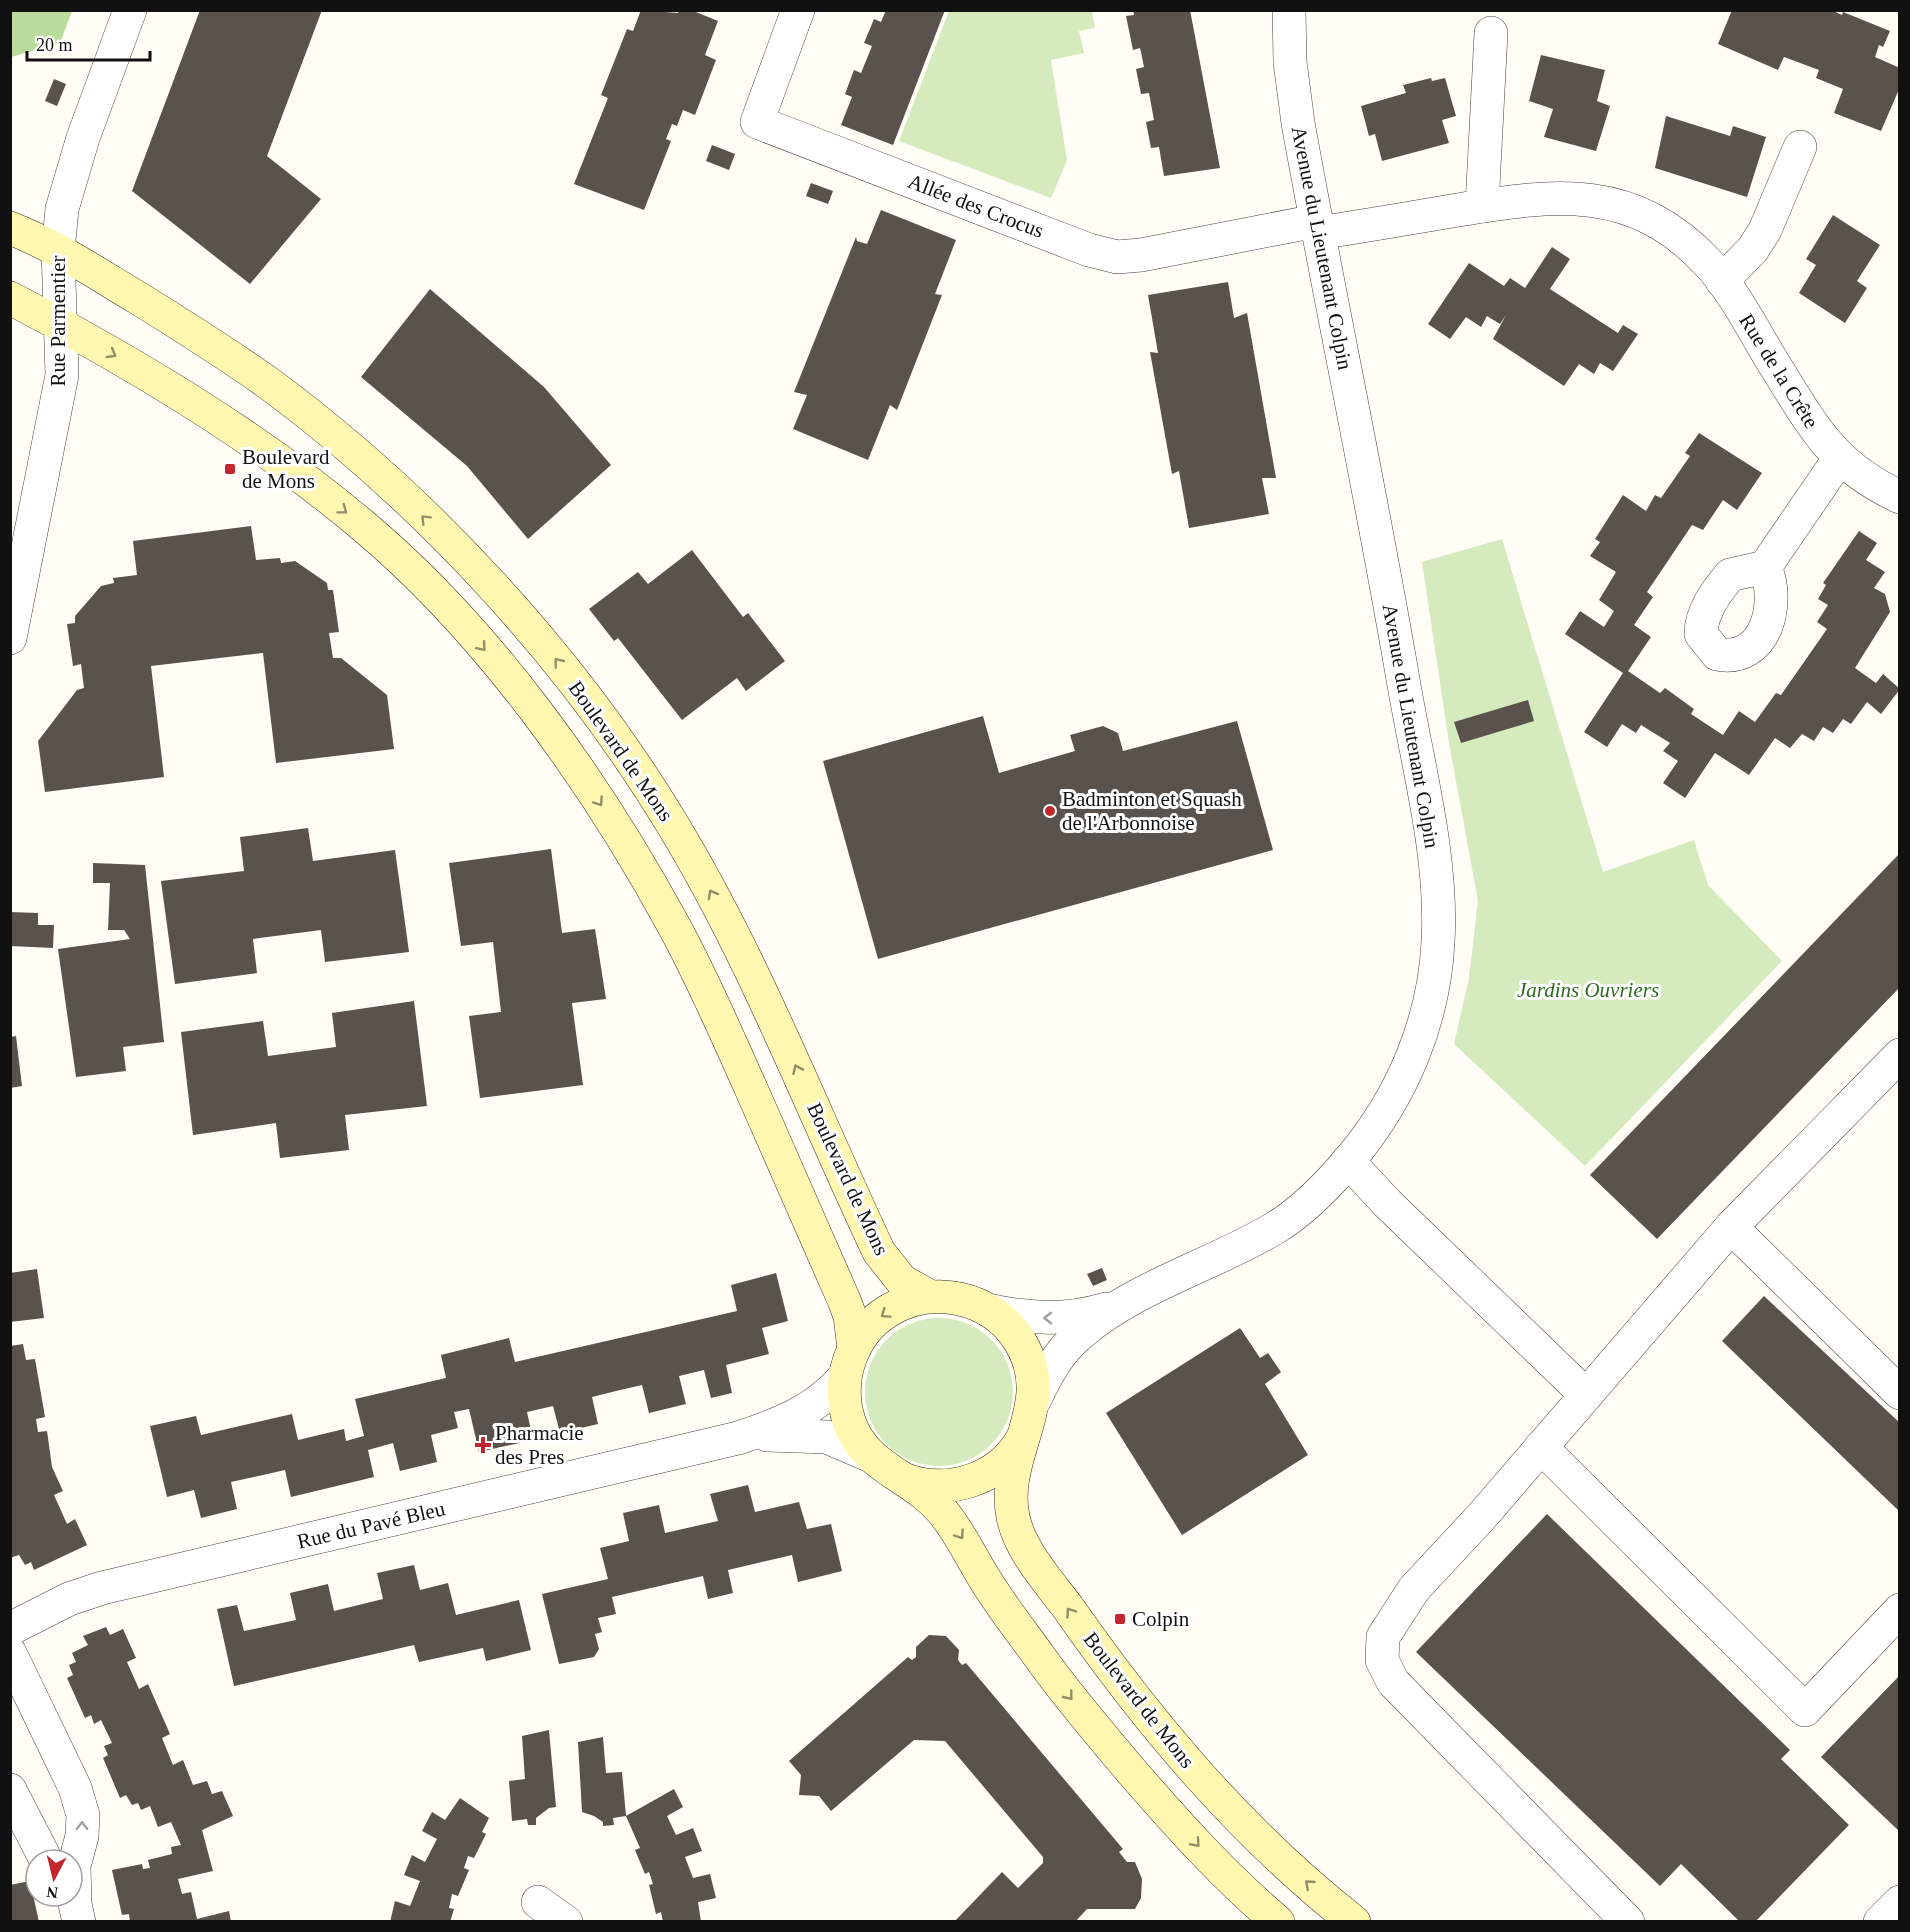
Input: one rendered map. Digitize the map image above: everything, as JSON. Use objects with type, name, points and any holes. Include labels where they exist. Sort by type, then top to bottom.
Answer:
[{"type":"main road","name":"Boulevard de Mons","points":[[10,228],[58,250],[185,327],[271,385],[402,496],[487,580],[540,640],[624,747],[672,823],[737,941],[879,1252],[902,1281],[929,1296]]},
{"type":"main road","points":[[10,298],[62,325],[145,374],[297,474],[361,524],[452,613],[513,683],[598,800],[646,876],[676,929],[713,1003],[850,1316],[848,1419],[881,1465],[921,1491],[940,1508],[961,1535],[986,1581],[1054,1677],[1096,1730],[1212,1860],[1278,1922]]},
{"type":"main road","name":"Boulevard de Mons","points":[[849,1363],[869,1327],[885,1313],[902,1304],[929,1296],[965,1299],[1000,1318],[1021,1342],[1032,1370],[1030,1416],[1014,1468],[1011,1494],[1013,1518],[1023,1542],[1140,1706],[1195,1771],[1287,1864],[1354,1922]]},
{"type":"main road","points":[[881,1465],[908,1481],[938,1487],[969,1482],[997,1467],[1018,1445],[1030,1416]]},
{"type":"street","name":"Rue Parmentier","points":[[10,638],[62,375],[58,250],[62,209],[70,178],[130,10]]},
{"type":"street","name":"Allée des Crocus","points":[[798,10],[757,122],[1089,250],[1117,257],[1317,227]]},
{"type":"street","name":"Avenue du Lieutenant Colpin","points":[[1030,1416],[1047,1375],[1067,1346],[1079,1334],[1125,1303],[1279,1226],[1311,1199],[1348,1161],[1376,1127],[1393,1099],[1420,1036],[1429,1008],[1435,973],[1439,916],[1434,856],[1395,630],[1317,227],[1290,62],[1289,10]]},
{"type":"street","points":[[1482,206],[1491,33]]},
{"type":"street","points":[[1722,281],[1753,249],[1765,230],[1800,147]]},
{"type":"street","name":"Rue de la Crête","points":[[1317,227],[1542,197],[1571,197],[1617,205],[1648,218],[1676,235],[1708,263],[1722,281],[1813,427],[1839,459],[1862,477],[1899,497]]},
{"type":"street","points":[[1766,567],[1839,459]]},
{"type":"street","points":[[1628,1922],[1393,1682],[1382,1660],[1383,1637],[1414,1589],[1541,1447],[1731,1227],[1899,1055]]},
{"type":"street","points":[[1348,1161],[1387,1203],[1586,1395]]},
{"type":"street","points":[[1731,1227],[1899,1393]]},
{"type":"street","name":"Avenue du Lieutenant Colpin","points":[[988,1310],[1020,1317],[1050,1319],[1084,1316],[1125,1303]]},
{"type":"street","name":"Rue du Pavé Bleu","points":[[10,1629],[69,1599],[102,1588],[738,1438],[798,1416],[826,1397],[849,1363]]},
{"type":"street","name":"Rue du Pavé Bleu","points":[[738,1438],[780,1434],[827,1437],[881,1465]]},
{"type":"street","points":[[1541,1447],[1805,1710],[1899,1610]]},
{"type":"street","points":[[10,1653],[75,1788],[83,1815],[79,1848]]},
{"type":"street","points":[[10,1790],[40,1848]]},
{"type":"street","points":[[538,1902],[566,1922]]},
{"type":"street","points":[[1880,1922],[1899,1902]]},
{"type":"green space","points":[[11,10],[72,11],[60,43],[11,57]]},
{"type":"green space","points":[[949,11],[1092,11],[1095,28],[1079,31],[1084,53],[1051,60],[1067,160],[1051,198],[899,141]]},
{"type":"green space","name":"Jardins Ouvriers","points":[[1502,539],[1603,872],[1694,840],[1708,885],[1782,961],[1585,1166],[1454,1044],[1469,978],[1478,901],[1449,743],[1422,562]]},
{"type":"green space","points":[[939,1318],[953,1319],[967,1324],[991,1340],[1007,1364],[1012,1378],[1012,1406],[1007,1420],[991,1444],[967,1460],[953,1465],[939,1466],[925,1465],[911,1460],[887,1444],[871,1420],[866,1406],[865,1392],[866,1378],[871,1364],[887,1340],[911,1324],[925,1319]]},
{"type":"building","points":[[200,10],[322,10],[267,156],[321,199],[250,284],[132,191]]},
{"type":"building","points":[[641,10],[678,13],[679,10],[691,10],[718,21],[705,55],[716,60],[695,115],[683,110],[677,126],[672,124],[666,139],[671,141],[644,210],[574,184],[608,98],[601,95],[627,29],[633,31]]},
{"type":"building","points":[[886,10],[945,10],[893,145],[841,125],[852,97],[845,94],[854,70],[861,73],[872,46],[864,43],[874,19],[881,22]]},
{"type":"building","points":[[1133,10],[1190,10],[1220,168],[1164,176],[1159,147],[1151,148],[1146,122],[1154,120],[1149,93],[1141,94],[1136,69],[1144,67],[1141,52],[1140,48],[1133,50],[1126,16],[1134,15]]},
{"type":"building","points":[[1732,10],[1831,10],[1842,15],[1843,12],[1890,31],[1883,47],[1879,45],[1875,57],[1900,68],[1900,87],[1881,131],[1834,113],[1843,89],[1816,78],[1819,70],[1784,57],[1778,70],[1718,44]]},
{"type":"building","points":[[1541,55],[1605,70],[1597,101],[1610,106],[1596,151],[1544,137],[1553,109],[1529,101]]},
{"type":"building","points":[[1431,78],[1432,81],[1445,78],[1456,116],[1442,120],[1449,143],[1382,161],[1375,134],[1369,136],[1361,106],[1406,93],[1403,85]]},
{"type":"building","points":[[54,79],[66,84],[57,106],[45,101]]},
{"type":"building","points":[[1666,116],[1730,136],[1733,126],[1766,137],[1747,197],[1655,168]]},
{"type":"building","points":[[712,145],[735,154],[729,170],[706,161]]},
{"type":"building","points":[[811,183],[833,191],[828,204],[806,196]]},
{"type":"building","points":[[881,210],[956,240],[935,294],[942,295],[897,410],[890,405],[868,460],[793,429],[807,395],[794,392],[856,237],[857,241],[867,244]]},
{"type":"building","points":[[1833,215],[1880,245],[1857,281],[1867,288],[1845,323],[1799,293],[1816,265],[1806,259]]},
{"type":"building","points":[[1552,247],[1570,259],[1550,289],[1618,333],[1623,325],[1638,334],[1613,371],[1600,363],[1594,374],[1579,364],[1564,386],[1493,339],[1506,315],[1500,324],[1487,316],[1481,327],[1466,317],[1450,339],[1428,324],[1469,263],[1504,286],[1510,278],[1525,288]]},
{"type":"building","points":[[1228,282],[1234,318],[1247,313],[1276,478],[1262,478],[1269,514],[1189,528],[1179,471],[1172,474],[1150,352],[1158,353],[1148,295]]},
{"type":"building","points":[[430,289],[544,387],[611,465],[528,539],[467,466],[361,377]]},
{"type":"building","points":[[1699,433],[1762,473],[1737,510],[1723,500],[1703,530],[1692,525],[1647,592],[1653,597],[1634,625],[1651,637],[1628,671],[1660,693],[1665,688],[1694,709],[1691,714],[1723,735],[1739,711],[1755,722],[1776,693],[1781,695],[1827,629],[1817,622],[1828,605],[1818,599],[1826,585],[1823,583],[1859,531],[1877,543],[1866,560],[1885,572],[1874,588],[1885,594],[1890,612],[1855,668],[1876,683],[1883,674],[1900,689],[1881,714],[1867,702],[1851,724],[1843,719],[1833,733],[1823,727],[1814,741],[1802,734],[1790,748],[1775,738],[1749,775],[1715,753],[1685,798],[1663,783],[1678,761],[1663,751],[1670,743],[1641,725],[1636,733],[1622,724],[1607,747],[1584,732],[1623,673],[1565,634],[1580,611],[1604,627],[1614,611],[1599,600],[1616,572],[1590,556],[1600,542],[1595,539],[1623,495],[1646,511],[1655,495],[1661,498],[1690,456],[1685,453]]},
{"type":"building","points":[[251,526],[256,560],[280,558],[281,563],[295,561],[327,583],[328,590],[333,590],[339,632],[329,633],[333,658],[341,658],[387,695],[394,749],[276,763],[263,653],[151,666],[164,777],[45,792],[38,741],[77,690],[84,688],[81,664],[73,666],[67,624],[75,623],[75,616],[101,586],[114,583],[113,578],[137,575],[133,541]]},
{"type":"building","points":[[692,550],[743,617],[748,613],[785,661],[746,691],[737,678],[682,720],[618,638],[614,641],[589,609],[638,572],[648,584]]},
{"type":"building","points":[[1528,700],[1534,721],[1461,743],[1454,722]]},
{"type":"building","name":"Badminton et Squash de l'Arbonnoise","points":[[983,716],[999,773],[1075,751],[1070,735],[1103,726],[1118,733],[1123,751],[1237,721],[1273,850],[878,959],[823,761]]},
{"type":"building","points":[[308,828],[313,861],[395,850],[409,952],[325,962],[321,930],[253,939],[257,973],[175,984],[161,881],[244,871],[240,837]]},
{"type":"building","points":[[551,849],[562,933],[595,929],[606,999],[572,1003],[583,1085],[480,1098],[469,1016],[501,1012],[493,942],[461,946],[449,863]]},
{"type":"building","points":[[1900,853],[1900,987],[1657,1239],[1590,1175]]},
{"type":"building","points":[[93,863],[145,865],[164,1042],[123,1047],[126,1071],[76,1077],[58,949],[130,939],[124,930],[108,930],[110,883],[93,883]]},
{"type":"building","points":[[10,912],[38,913],[38,925],[54,925],[53,948],[10,946]]},
{"type":"building","points":[[414,1001],[427,1106],[345,1115],[349,1150],[280,1158],[276,1123],[193,1135],[181,1032],[263,1021],[268,1056],[336,1047],[332,1013]]},
{"type":"building","points":[[16,1036],[22,1086],[10,1088],[10,1037]]},
{"type":"building","points":[[1102,1268],[1107,1280],[1093,1286],[1087,1274]]},
{"type":"building","points":[[37,1269],[44,1318],[10,1322],[10,1273]]},
{"type":"building","points":[[776,1273],[788,1321],[762,1328],[769,1354],[726,1365],[732,1393],[711,1398],[704,1370],[679,1376],[686,1404],[649,1413],[642,1385],[616,1391],[592,1397],[598,1424],[560,1433],[553,1406],[527,1412],[533,1440],[479,1452],[469,1409],[454,1412],[458,1428],[431,1435],[437,1462],[400,1471],[393,1443],[368,1450],[374,1477],[291,1497],[285,1470],[231,1482],[237,1509],[201,1518],[194,1490],[167,1497],[150,1426],[196,1416],[201,1435],[292,1414],[298,1440],[344,1429],[346,1441],[364,1436],[355,1399],[446,1378],[441,1355],[509,1338],[515,1362],[737,1311],[731,1285]]},
{"type":"building","points":[[1764,1296],[1900,1423],[1900,1512],[1722,1341]]},
{"type":"building","points":[[1240,1328],[1260,1358],[1268,1353],[1281,1372],[1265,1384],[1308,1455],[1182,1535],[1106,1413]]},
{"type":"building","points":[[23,1344],[26,1360],[35,1359],[45,1417],[36,1419],[38,1432],[47,1431],[52,1467],[63,1491],[54,1495],[67,1524],[75,1519],[87,1545],[34,1570],[31,1562],[25,1565],[19,1555],[10,1558],[10,1346]]},
{"type":"building","points":[[748,1485],[755,1512],[799,1502],[807,1529],[831,1524],[842,1571],[798,1582],[792,1555],[728,1570],[733,1593],[708,1599],[703,1576],[612,1597],[616,1614],[598,1618],[602,1632],[595,1634],[599,1649],[594,1657],[559,1664],[542,1594],[608,1579],[600,1548],[629,1541],[623,1513],[659,1505],[665,1533],[718,1521],[710,1494]]},
{"type":"building","points":[[1547,1514],[1790,1750],[1781,1759],[1849,1825],[1755,1922],[1740,1922],[1681,1864],[1660,1886],[1416,1652]]},
{"type":"building","points":[[414,1565],[420,1590],[448,1583],[456,1615],[519,1600],[531,1650],[486,1661],[483,1648],[419,1662],[414,1645],[234,1686],[217,1609],[237,1605],[244,1631],[296,1620],[290,1593],[328,1584],[334,1611],[383,1599],[377,1573]]},
{"type":"building","points":[[106,1627],[110,1635],[123,1629],[136,1658],[127,1662],[139,1689],[148,1684],[170,1734],[162,1738],[173,1765],[183,1760],[193,1785],[207,1781],[212,1794],[222,1791],[233,1816],[202,1830],[213,1871],[178,1879],[182,1894],[191,1892],[197,1919],[229,1911],[231,1922],[130,1922],[129,1914],[122,1915],[112,1870],[142,1864],[143,1869],[150,1868],[148,1860],[172,1854],[171,1847],[181,1845],[171,1822],[158,1827],[150,1806],[141,1810],[138,1803],[132,1805],[126,1795],[120,1798],[103,1758],[108,1755],[104,1746],[112,1743],[101,1720],[94,1724],[91,1715],[85,1718],[67,1678],[73,1675],[69,1665],[76,1662],[72,1653],[88,1645],[83,1636]]},
{"type":"building","points":[[929,1635],[946,1636],[959,1650],[958,1660],[962,1665],[966,1663],[1123,1849],[1119,1852],[1127,1862],[1135,1862],[1142,1879],[1141,1898],[1135,1909],[1087,1909],[1075,1922],[954,1922],[1002,1872],[1018,1888],[1043,1863],[1043,1857],[945,1741],[914,1740],[831,1811],[819,1796],[799,1795],[801,1775],[789,1761],[908,1657],[912,1660],[916,1657],[916,1647]]},
{"type":"building","points":[[1900,1675],[1900,1832],[1821,1757]]},
{"type":"building","points":[[549,1730],[556,1807],[549,1808],[536,1818],[536,1825],[528,1825],[527,1819],[512,1821],[509,1781],[525,1779],[522,1736]]},
{"type":"building","points":[[603,1737],[606,1773],[622,1772],[626,1816],[613,1818],[614,1825],[603,1826],[603,1822],[594,1816],[582,1812],[578,1742]]},
{"type":"building","points":[[674,1789],[683,1807],[667,1816],[676,1835],[693,1828],[702,1851],[685,1857],[693,1878],[710,1874],[716,1898],[698,1902],[701,1922],[663,1922],[661,1912],[656,1914],[649,1885],[653,1884],[649,1872],[645,1874],[635,1850],[640,1848],[626,1816]]},
{"type":"building","points":[[460,1798],[489,1818],[482,1832],[486,1834],[474,1858],[468,1856],[464,1868],[469,1870],[458,1896],[452,1894],[449,1908],[454,1909],[450,1922],[390,1922],[395,1901],[410,1906],[420,1881],[404,1875],[412,1855],[425,1862],[437,1839],[422,1831],[432,1812],[445,1820]]},
{"type":"building","points":[[24,1882],[24,1908],[36,1908],[39,1922],[10,1922],[10,1885]]},
{"type":"place","name":"Boulevard de Mons","points":[[230,469]]},
{"type":"place","name":"Badminton et Squash de l'Arbonnoise","points":[[1050,811]]},
{"type":"place","name":"Pharmacie des Pres","points":[[483,1445]]},
{"type":"place","name":"Colpin","points":[[1120,1619]]}]
